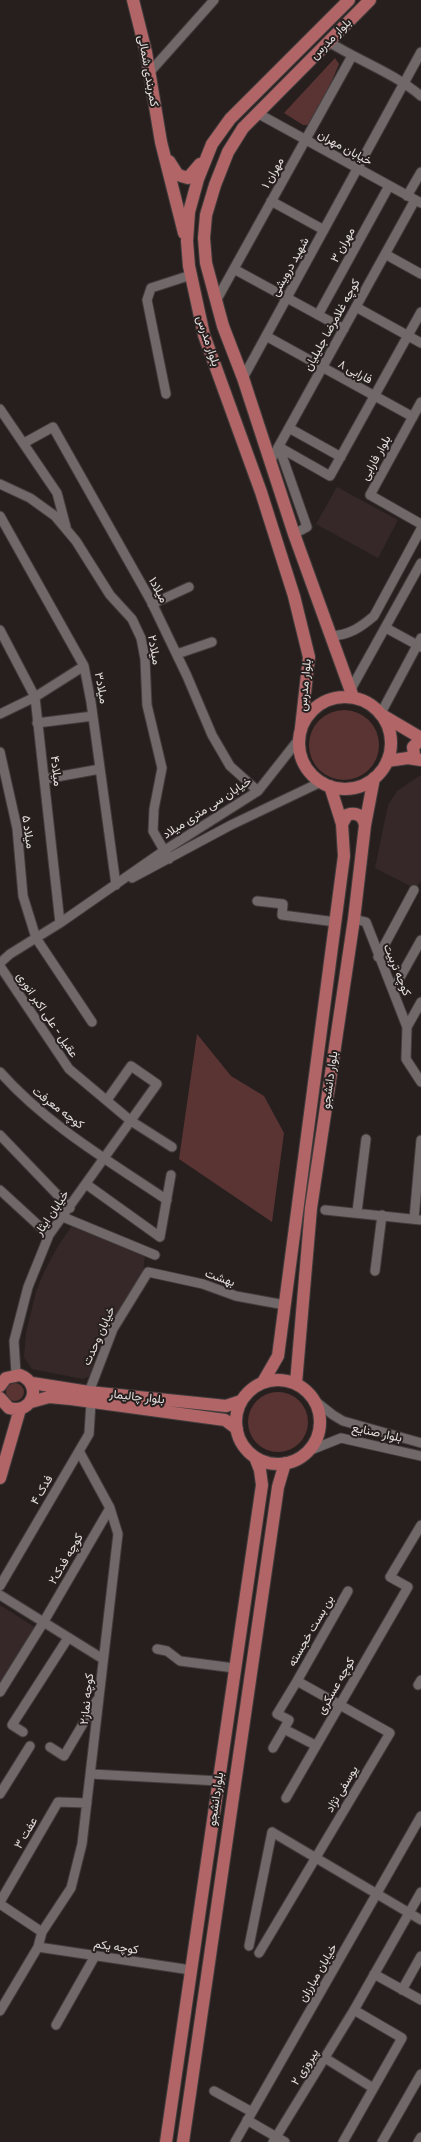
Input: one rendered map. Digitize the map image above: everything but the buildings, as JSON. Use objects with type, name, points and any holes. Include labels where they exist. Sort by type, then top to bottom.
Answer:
[{"type":"main road","name":"کمربندی شمالی","points":[[133,0],[149,73],[161,142]]},
{"type":"main road","name":"بلوار مدرس","points":[[300,733],[309,657],[294,596],[261,492],[204,335],[191,275],[188,247],[189,212],[198,179],[212,144],[230,119],[349,0]]},
{"type":"main road","name":"بلوار مدرس","points":[[352,693],[294,534],[243,378],[216,302],[206,263],[204,238],[206,215],[215,185],[228,152],[243,128],[370,0]]},
{"type":"main road","points":[[161,142],[170,166],[178,175],[188,178],[208,154]]},
{"type":"main road","points":[[161,142],[188,247]]},
{"type":"main road","points":[[252,466],[256,468],[264,468],[270,462]]},
{"type":"main road","points":[[261,492],[262,486],[266,482],[272,481],[278,485]]},
{"type":"main road","points":[[381,714],[388,725],[391,737],[390,750],[387,761],[374,778],[364,785],[353,788],[325,784],[313,776],[304,764],[299,749],[300,733],[311,712],[327,700],[352,693],[381,714],[421,739],[413,747],[414,755],[419,759]]},
{"type":"main road","points":[[387,761],[419,759]]},
{"type":"main road","name":"بلوار دانشجو","points":[[296,1383],[311,1208],[354,919],[365,825],[374,778]]},
{"type":"main road","name":"بلوار دانشجو","points":[[263,1382],[278,1356],[344,856],[342,824],[325,784]]},
{"type":"main road","points":[[342,824],[347,815],[356,814],[361,816],[365,825]]},
{"type":"main road","points":[[0,1386],[6,1378],[16,1374],[25,1376],[32,1383],[34,1393],[31,1402],[20,1409],[9,1408],[0,1400]]},
{"type":"main road","points":[[274,1380],[296,1383],[314,1400],[319,1413],[320,1427],[315,1441],[306,1452],[297,1459],[285,1463],[270,1462],[255,1457],[246,1449],[237,1429],[237,1415],[242,1401],[247,1393],[263,1382],[274,1380]]},
{"type":"main road","name":"بلوار چالیمار","points":[[32,1383],[90,1397],[224,1420],[237,1429]]},
{"type":"main road","name":"بلوار چالیمار","points":[[31,1402],[49,1398],[90,1397],[226,1406],[242,1401]]},
{"type":"main road","points":[[0,1400],[0,1415]]},
{"type":"main road","points":[[0,1478],[20,1409]]},
{"type":"main road","name":"بلواردانشجو","points":[[166,2141],[234,1668],[262,1485],[260,1470],[255,1457]]},
{"type":"main road","name":"بلواردانشجو","points":[[183,2142],[278,1487],[285,1463]]},
{"type":"street","points":[[149,73],[214,0]]},
{"type":"street","points":[[329,42],[352,56],[404,82],[421,96]]},
{"type":"street","name":"شهید درویشی","points":[[243,378],[404,82],[421,54]]},
{"type":"street","name":"مهران ۱","points":[[216,302],[352,56]]},
{"type":"street","name":"خیابان مهران","points":[[257,113],[414,200]]},
{"type":"street","name":"کوچه غلامرضا جلیلیان","points":[[270,462],[344,330],[414,200],[421,172]]},
{"type":"street","name":"مهران ۳","points":[[318,315],[389,186]]},
{"type":"street","points":[[271,201],[324,230]]},
{"type":"street","points":[[385,254],[421,274]]},
{"type":"street","points":[[234,269],[344,330]]},
{"type":"street","points":[[166,394],[147,300],[148,294],[151,288],[191,275]]},
{"type":"street","points":[[356,307],[421,343]]},
{"type":"street","points":[[279,447],[330,476],[421,312]]},
{"type":"street","name":"فارابی ۸","points":[[266,336],[413,417]]},
{"type":"street","name":"بلوار فارابی","points":[[421,402],[370,495],[421,524]]},
{"type":"street","points":[[0,410],[57,493],[66,530]]},
{"type":"street","name":"میلاد۱","points":[[24,443],[54,427],[152,604],[177,654],[212,735],[230,766],[258,791]]},
{"type":"street","points":[[289,428],[341,457]]},
{"type":"street","points":[[279,447],[307,527],[294,534]]},
{"type":"street","name":"میلاد۲","points":[[0,484],[30,498],[55,516],[76,542],[110,595],[132,619],[141,638],[145,659],[147,705],[162,768],[154,809],[153,831],[169,859]]},
{"type":"street","name":"میلاد۳","points":[[0,516],[84,666],[93,716],[116,885]]},
{"type":"street","points":[[331,636],[345,635],[362,627],[374,616],[421,529]]},
{"type":"street","points":[[352,693],[421,563]]},
{"type":"street","points":[[152,604],[189,587]]},
{"type":"street","points":[[380,606],[394,613]]},
{"type":"street","points":[[381,714],[420,643],[386,628]]},
{"type":"street","name":"میلاد۴","points":[[0,630],[36,697],[37,723],[45,779],[60,923]]},
{"type":"street","points":[[177,654],[212,642]]},
{"type":"street","points":[[0,714],[36,697],[84,666]]},
{"type":"street","points":[[37,723],[93,716]]},
{"type":"street","name":"خیابان سی متری میلاد","points":[[0,963],[10,954],[60,923],[165,850],[258,791],[300,733]]},
{"type":"street","name":"میلاد ۵","points":[[0,752],[17,828],[23,896],[36,938],[92,1022]]},
{"type":"street","points":[[45,779],[100,770]]},
{"type":"street","name":"خیابان سی متری میلاد","points":[[116,885],[169,859],[231,825],[325,784]]},
{"type":"street","points":[[378,957],[414,890]]},
{"type":"street","points":[[257,901],[283,904],[282,915],[336,922]]},
{"type":"street","name":"کوچه تربیت","points":[[354,919],[366,922],[378,957],[407,1026],[406,1059],[421,1082]]},
{"type":"street","points":[[393,990],[421,940]]},
{"type":"street","name":"عقیل - علی اکبر انوری","points":[[0,966],[69,1069],[131,1121],[172,1147]]},
{"type":"street","points":[[407,1026],[417,1017],[421,1002]]},
{"type":"street","name":"خیابان ایثار","points":[[16,1374],[14,1341],[28,1287],[49,1235],[70,1208],[157,1084],[131,1066],[107,1100]]},
{"type":"street","name":"کوچه معرفت","points":[[0,1072],[26,1100],[105,1158],[167,1200]]},
{"type":"street","points":[[0,1135],[70,1208]]},
{"type":"street","points":[[357,1212],[366,1139]]},
{"type":"street","points":[[325,1210],[357,1212],[418,1220],[421,1140]]},
{"type":"street","points":[[86,1184],[160,1237],[171,1175]]},
{"type":"street","points":[[0,1190],[49,1235]]},
{"type":"street","points":[[375,1270],[382,1215]]},
{"type":"street","points":[[63,1217],[155,1254]]},
{"type":"street","name":"بهشت","points":[[148,1272],[203,1284],[236,1296],[285,1305]]},
{"type":"street","name":"خیابان وحدت","points":[[90,1397],[113,1329],[148,1272]]},
{"type":"street","name":"فدک ۴","points":[[0,1586],[89,1434],[90,1397]]},
{"type":"street","name":"بلوار صنایع","points":[[314,1400],[343,1421],[421,1442]]},
{"type":"street","name":"بلوار صنایع","points":[[306,1452],[341,1438],[421,1456]]},
{"type":"street","name":"کوچه نماز۲","points":[[0,2011],[38,1947],[42,1932],[71,1888],[82,1844],[118,1534],[110,1508],[79,1451]]},
{"type":"street","name":"کوچه فدک۲","points":[[0,1692],[43,1623],[110,1508]]},
{"type":"street","name":"کوچه عسکری","points":[[286,1798],[315,1745],[340,1706],[408,1587],[390,1577],[421,1525]]},
{"type":"street","name":"بن بست خجسته","points":[[348,1591],[297,1681],[390,1733]]},
{"type":"street","points":[[0,1595],[43,1623],[104,1659]]},
{"type":"street","points":[[23,1732],[12,1725],[68,1638]]},
{"type":"street","points":[[157,1649],[167,1651],[180,1661],[234,1668]]},
{"type":"street","points":[[274,1748],[289,1720],[277,1714],[297,1681]]},
{"type":"street","points":[[50,1747],[64,1756],[99,1696]]},
{"type":"street","points":[[284,1729],[315,1745]]},
{"type":"street","name":"یوسفی نژاد","points":[[259,1953],[390,1733]]},
{"type":"street","points":[[0,1794],[30,1746]]},
{"type":"street","points":[[91,1774],[218,1781]]},
{"type":"street","name":"عفت ۳","points":[[0,1903],[58,1802],[87,1803]]},
{"type":"street","name":"خیابان مبارزان","points":[[235,2142],[421,1816]]},
{"type":"street","points":[[250,1946],[272,1832],[421,1920]]},
{"type":"street","points":[[343,2142],[402,2038],[354,2010],[421,1892]]},
{"type":"street","points":[[0,1903],[42,1932]]},
{"type":"street","name":"کوچه یکم","points":[[38,1947],[191,1970]]},
{"type":"street","points":[[56,2025],[95,1956]]},
{"type":"street","points":[[402,1990],[421,1956]]},
{"type":"street","points":[[374,1974],[421,2000]]},
{"type":"street","name":"پیروزی ۲","points":[[274,2139],[354,2010]]},
{"type":"street","points":[[325,2058],[373,2088]]},
{"type":"street","points":[[382,2142],[421,2074]]},
{"type":"street","points":[[214,2091],[250,2116],[274,2139],[285,2142]]},
{"type":"street","points":[[418,2142],[421,2137]]},
{"type":"shaded area","points":[[335,58],[339,64],[313,125],[303,125],[284,113]]},
{"type":"shaded area","points":[[337,487],[398,520],[378,558],[316,524]]},
{"type":"shaded area","points":[[337,710],[351,710],[364,716],[373,725],[379,738],[377,758],[369,770],[351,780],[337,780],[324,774],[315,765],[309,752],[309,738],[315,725],[324,716]]},
{"type":"shaded area","points":[[421,775],[421,880],[416,889],[375,868],[388,805],[397,791]]},
{"type":"shaded area","points":[[197,1034],[231,1076],[264,1096],[284,1133],[272,1222],[179,1159]]},
{"type":"shaded area","points":[[74,1223],[145,1254],[142,1282],[98,1346],[90,1376],[83,1379],[32,1369],[24,1357],[26,1333],[36,1292],[44,1272],[58,1246]]},
{"type":"shaded area","points":[[15,1383],[21,1386],[24,1392],[21,1398],[15,1401],[9,1398],[6,1392],[9,1386]]},
{"type":"shaded area","points":[[278,1392],[295,1397],[303,1405],[308,1422],[303,1439],[295,1447],[278,1452],[261,1447],[253,1439],[248,1422],[253,1405],[261,1397]]},
{"type":"shaded area","points":[[0,1605],[36,1628],[0,1682]]}]
